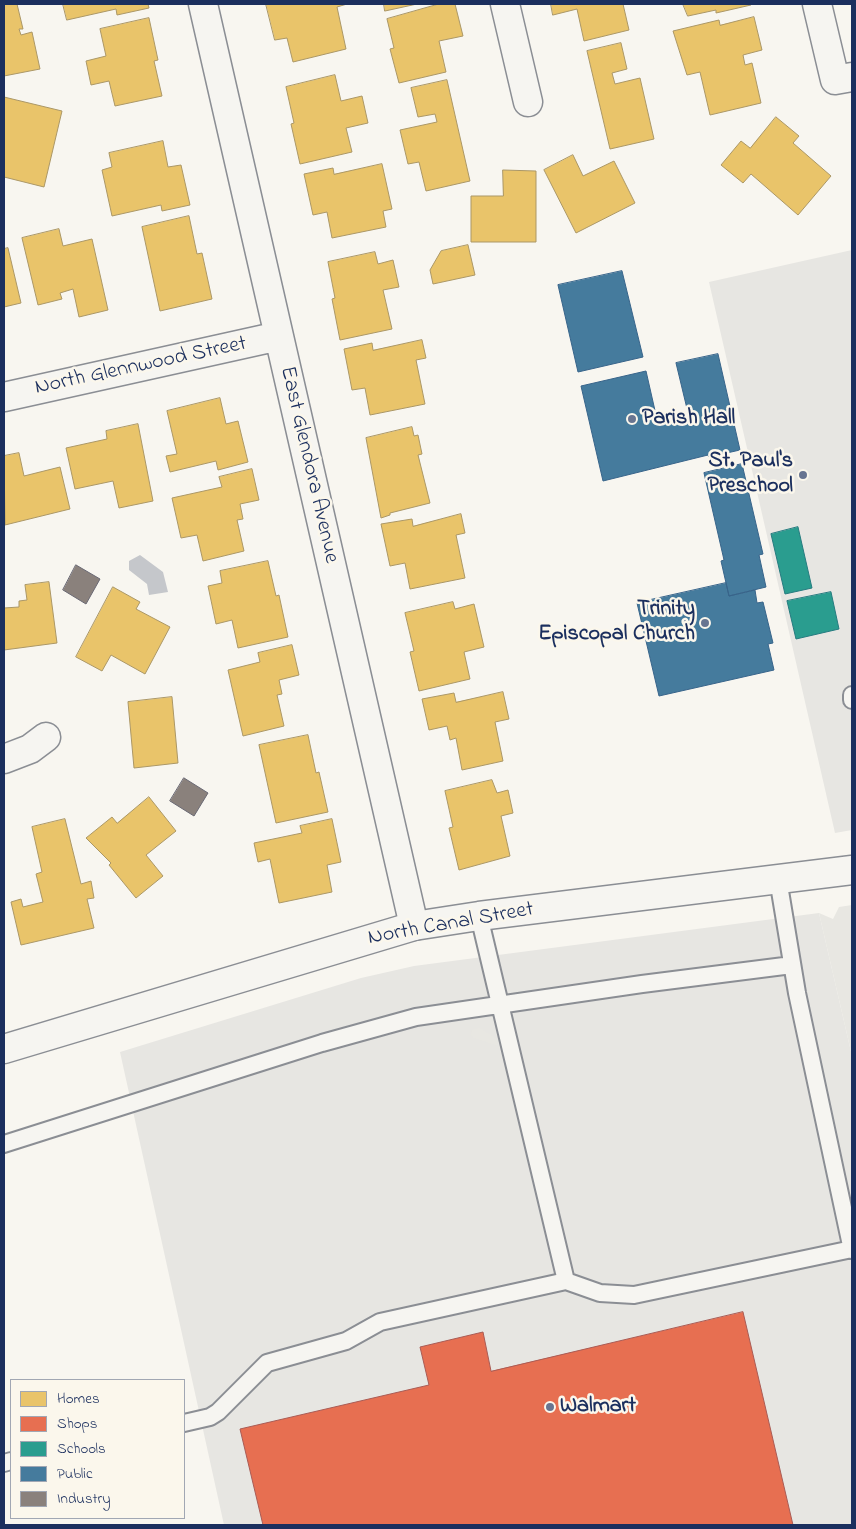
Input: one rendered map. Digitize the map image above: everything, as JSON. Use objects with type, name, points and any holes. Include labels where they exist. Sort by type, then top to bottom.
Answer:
[{"type":"street","name":"East Glendora Avenue","points":[[203,4],[414,926]]},
{"type":"street","points":[[505,4],[528,102]]},
{"type":"street","points":[[817,4],[843,78]]},
{"type":"street","name":"North Glennwood Street","points":[[4,397],[279,336]]},
{"type":"street","points":[[4,759],[30,749],[46,736]]},
{"type":"street","name":"North Canal Street","points":[[4,1049],[414,926],[479,916],[852,870]]},
{"type":"lane","points":[[852,695],[852,700]]},
{"type":"lane","points":[[185,1423],[210,1417],[218,1412],[232,1400],[261,1366],[275,1359],[346,1341],[380,1322],[566,1281],[600,1293],[634,1295],[852,1250],[792,965],[778,878]]},
{"type":"lane","points":[[479,916],[566,1281]]},
{"type":"lane","points":[[4,1144],[368,1029],[416,1017],[792,965]]},
{"type":"shaded area","name":"St. Paul's Preschool","points":[[852,250],[852,830],[835,833],[709,282]]},
{"type":"shaded area","points":[[140,555],[163,572],[168,592],[149,595],[147,584],[129,570],[129,561]]},
{"type":"shaded area","points":[[852,905],[852,1056],[819,913],[833,919],[839,907]]},
{"type":"shaded area","points":[[819,913],[852,1056],[852,1525],[224,1525],[120,1052],[361,978],[414,966]]},
{"type":"shaded area","points":[[480,1028],[496,1038],[498,1046],[473,1038],[471,1035],[472,1030]]},
{"type":"shaded area","points":[[542,1272],[546,1276],[544,1280],[529,1282],[525,1276]]},
{"type":"building: Homes","points":[[17,4],[23,29],[19,29],[21,35],[32,32],[40,69],[4,76],[4,5]]},
{"type":"building: Homes","points":[[63,4],[148,4],[149,8],[117,15],[116,9],[67,20]]},
{"type":"building: Homes","points":[[266,4],[347,4],[337,7],[346,49],[293,62],[287,38],[275,40]]},
{"type":"building: Homes","points":[[384,4],[417,4],[385,11]]},
{"type":"building: Homes","points":[[439,4],[455,4],[463,36],[439,41],[446,72],[399,83],[390,49],[394,48],[387,19]]},
{"type":"building: Homes","points":[[551,4],[623,4],[629,30],[584,41],[577,9],[553,15]]},
{"type":"building: Homes","points":[[683,4],[751,5],[716,13],[716,10],[688,16]]},
{"type":"building: Homes","points":[[754,17],[762,50],[743,55],[745,65],[752,63],[761,103],[710,115],[700,72],[687,75],[673,31],[719,20],[720,25]]},
{"type":"building: Homes","points":[[149,18],[158,60],[154,61],[162,96],[115,106],[109,81],[91,85],[86,61],[106,56],[100,29]]},
{"type":"building: Homes","points":[[621,43],[627,69],[612,73],[615,84],[640,78],[654,139],[610,149],[587,51]]},
{"type":"building: Homes","points":[[335,75],[341,101],[362,96],[368,123],[346,128],[352,152],[300,164],[291,124],[294,123],[286,87]]},
{"type":"building: Homes","points":[[447,80],[470,181],[426,191],[419,162],[408,164],[400,130],[437,122],[435,114],[418,117],[411,88]]},
{"type":"building: Homes","points":[[4,97],[62,111],[44,187],[4,177]]},
{"type":"building: Homes","points":[[776,117],[799,136],[793,143],[831,176],[798,215],[751,174],[743,183],[721,165],[741,141],[750,148]]},
{"type":"building: Homes","points":[[163,141],[168,167],[181,165],[190,205],[162,211],[161,205],[112,216],[102,170],[112,167],[109,153]]},
{"type":"building: Homes","points":[[573,155],[583,176],[614,161],[635,203],[576,233],[544,170]]},
{"type":"building: Homes","points":[[382,164],[392,209],[383,211],[386,227],[332,238],[327,212],[313,215],[304,174],[333,168],[334,174]]},
{"type":"building: Homes","points":[[503,170],[536,171],[536,242],[471,242],[471,196],[503,196]]},
{"type":"building: Homes","points":[[189,216],[197,254],[202,253],[212,299],[160,311],[142,227]]},
{"type":"building: Homes","points":[[59,229],[63,246],[92,239],[108,310],[79,317],[73,289],[60,293],[62,299],[38,305],[22,238]]},
{"type":"building: Homes","points":[[468,245],[475,275],[433,284],[430,270],[441,251]]},
{"type":"building: Homes","points":[[8,248],[21,303],[4,307],[4,249]]},
{"type":"building: Homes","points":[[375,252],[378,264],[393,260],[399,287],[383,290],[392,329],[340,340],[332,299],[335,298],[328,262]]},
{"type":"building: Homes","points":[[422,340],[426,358],[416,360],[425,404],[370,415],[365,388],[352,390],[344,349],[372,343],[373,350]]},
{"type":"building: Homes","points":[[220,398],[226,424],[238,421],[248,462],[218,470],[216,461],[170,472],[166,456],[177,454],[167,411]]},
{"type":"building: Homes","points":[[138,424],[153,501],[119,508],[113,481],[75,489],[66,448],[107,439],[106,431]]},
{"type":"building: Homes","points":[[412,427],[414,436],[418,435],[422,454],[418,455],[430,503],[390,513],[390,515],[381,518],[366,438]]},
{"type":"building: Homes","points":[[19,453],[24,476],[60,467],[70,509],[5,525],[4,456]]},
{"type":"building: Homes","points":[[252,469],[259,500],[240,504],[243,519],[237,520],[244,551],[203,561],[197,535],[181,538],[172,498],[222,487],[219,477]]},
{"type":"building: Homes","points":[[461,514],[465,533],[456,535],[465,578],[410,589],[405,563],[390,566],[381,524],[412,519],[413,526]]},
{"type":"building: Homes","points":[[268,561],[276,596],[279,595],[288,637],[238,648],[232,620],[216,624],[208,586],[222,583],[220,571]]},
{"type":"building: Homes","points":[[49,582],[57,643],[4,650],[4,608],[19,607],[19,601],[27,600],[25,585]]},
{"type":"building: Homes","points":[[113,587],[140,602],[136,609],[170,627],[145,674],[111,655],[102,671],[76,657]]},
{"type":"building: Homes","points":[[453,602],[455,609],[474,604],[484,647],[464,652],[470,679],[419,691],[410,652],[414,651],[405,613]]},
{"type":"building: Homes","points":[[292,645],[299,675],[279,680],[282,694],[277,695],[284,726],[243,736],[228,670],[260,662],[258,653]]},
{"type":"building: Homes","points":[[503,692],[509,719],[495,722],[503,761],[462,770],[456,738],[450,740],[447,726],[429,730],[422,699],[454,693],[456,702]]},
{"type":"building: Homes","points":[[172,697],[178,763],[134,768],[128,702]]},
{"type":"building: Homes","points":[[308,735],[316,773],[319,772],[328,812],[276,823],[259,745]]},
{"type":"building: Homes","points":[[492,780],[497,793],[508,790],[513,813],[501,816],[510,856],[459,870],[449,828],[453,827],[445,791]]},
{"type":"building: Homes","points":[[149,797],[176,831],[146,855],[163,876],[136,898],[109,865],[111,863],[86,838],[112,817],[117,823]]},
{"type":"building: Homes","points":[[65,819],[81,884],[91,881],[94,898],[87,899],[94,928],[21,945],[11,902],[21,899],[23,907],[43,902],[36,874],[42,872],[32,827]]},
{"type":"building: Homes","points":[[332,819],[341,862],[327,865],[332,892],[279,903],[270,859],[258,862],[254,843],[302,833],[300,826]]},
{"type":"building: Shops","name":"Walmart","points":[[743,1312],[793,1525],[263,1525],[240,1429],[429,1385],[420,1347],[483,1332],[491,1371]]},
{"type":"building: Schools","points":[[798,527],[812,588],[785,594],[771,534]]},
{"type":"building: Schools","points":[[831,592],[839,629],[796,639],[787,601]]},
{"type":"building: Public","points":[[622,271],[643,357],[578,372],[558,285]]},
{"type":"building: Public","name":"Parish Hall","points":[[718,354],[740,450],[709,457],[708,455],[603,481],[581,386],[646,371],[656,415],[673,411],[675,421],[689,417],[676,363]]},
{"type":"building: Public","points":[[742,464],[763,554],[759,555],[766,587],[729,596],[721,561],[724,560],[704,473]]},
{"type":"building: Public","name":"Trinity Episcopal Church","points":[[726,583],[729,596],[755,590],[757,603],[763,602],[773,643],[768,644],[774,670],[659,696],[637,603]]},
{"type":"building: Industry","points":[[76,565],[100,579],[86,604],[63,590]]},
{"type":"building: Industry","points":[[184,778],[208,793],[194,816],[170,801]]},
{"type":"place","name":"Parish Hall","points":[[632,419]]},
{"type":"place","name":"St. Paul's Preschool","points":[[803,475]]},
{"type":"place","name":"Trinity Episcopal Church","points":[[705,623]]},
{"type":"place","name":"Walmart","points":[[550,1407]]}]
